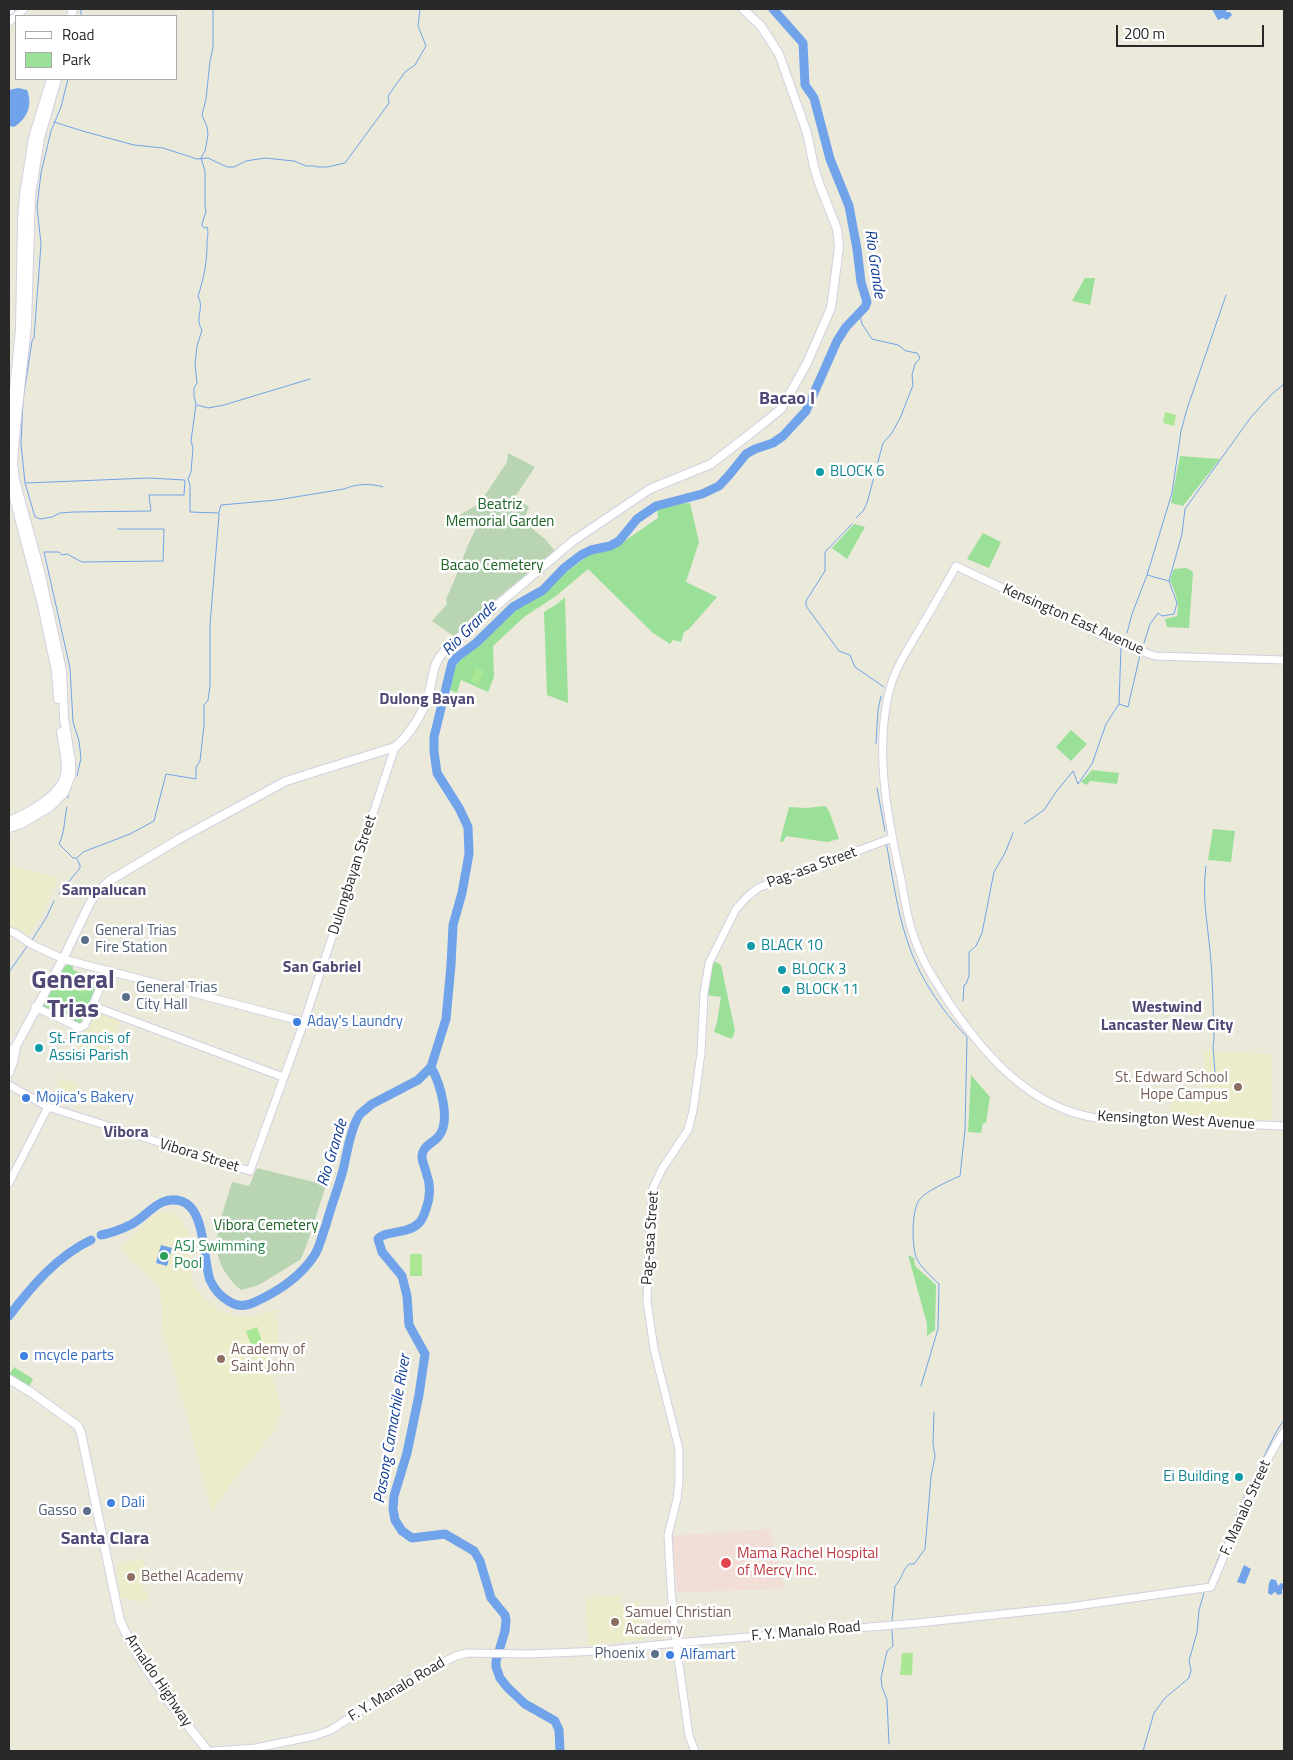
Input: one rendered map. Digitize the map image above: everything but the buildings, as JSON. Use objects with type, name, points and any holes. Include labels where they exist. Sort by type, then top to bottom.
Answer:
[{"type":"main road","points":[[9,1073],[16,1046],[35,1007],[63,958],[89,905],[95,895],[109,881],[181,838],[286,781],[395,748],[406,737],[425,703],[433,668],[438,656],[448,647],[573,541],[650,489],[711,464],[781,409],[808,363],[832,300],[839,246],[838,229],[819,183],[807,133],[779,54],[761,26],[743,9]]},
{"type":"main road","points":[[9,442],[20,329],[24,195],[33,138],[51,80]]},
{"type":"main road","points":[[9,828],[29,820],[50,807],[64,793],[71,775],[71,762],[64,718],[62,670],[40,571],[15,480],[14,463],[16,424],[27,325],[31,194],[40,138],[57,80]]},
{"type":"main road","points":[[9,479],[40,597],[56,671],[66,774],[61,786],[50,796],[25,814],[9,821]]},
{"type":"main road","points":[[9,1053],[16,1046]]},
{"type":"main road","name":"Arnaldo Highway","points":[[9,1379],[78,1426],[82,1433],[120,1622],[130,1645],[177,1713],[208,1751]]},
{"type":"street","name":"Kensington East Avenue","points":[[956,566],[1107,638],[1148,654],[1155,656],[1284,660]]},
{"type":"street","name":"Kensington West Avenue","points":[[956,566],[896,670],[888,695],[885,715],[884,782],[892,838],[912,934],[926,966],[972,1035],[988,1054],[1016,1082],[1056,1106],[1084,1116],[1097,1118],[1284,1126]]},
{"type":"street","name":"Dulongbayan Street","points":[[250,1171],[304,1022],[395,748]]},
{"type":"street","name":"Pag-asa Street","points":[[695,1751],[689,1736],[676,1643],[668,1535],[677,1499],[679,1449],[654,1349],[647,1301],[653,1188],[662,1169],[688,1130],[693,1111],[701,1053],[704,993],[708,965],[736,909],[746,897],[758,888],[892,838]]},
{"type":"street","points":[[9,931],[63,958],[304,1022]]},
{"type":"street","points":[[35,1007],[80,1028],[86,1025],[107,970]]},
{"type":"street","points":[[93,1006],[283,1077]]},
{"type":"street","name":"Vibora Street","points":[[9,1086],[48,1107],[250,1171]]},
{"type":"street","points":[[9,1184],[48,1107]]},
{"type":"street","name":"F. Manalo Street","points":[[1211,1587],[1256,1480],[1284,1432]]},
{"type":"street","name":"F. Y. Manalo Road","points":[[213,1751],[256,1748],[314,1736],[331,1730],[389,1692],[429,1669],[462,1654],[595,1652],[676,1643],[918,1623],[1060,1608],[1211,1587]]},
{"type":"shaded area","points":[[9,865],[58,878],[43,912],[29,936],[9,927]]},
{"type":"shaded area","points":[[94,1009],[121,1019],[104,1064],[76,1054]]},
{"type":"shaded area","name":"St. Edward School Hope Campus","points":[[1204,1051],[1272,1054],[1272,1121],[1170,1116],[1173,1097],[1203,1099]]},
{"type":"shaded area","points":[[60,1078],[78,1085],[75,1096],[56,1089]]},
{"type":"shaded area","name":"Academy of Saint John","points":[[162,1211],[177,1214],[187,1231],[191,1243],[193,1284],[205,1299],[218,1309],[235,1316],[248,1317],[276,1309],[281,1311],[275,1318],[278,1323],[277,1338],[279,1344],[278,1348],[269,1353],[269,1373],[275,1384],[282,1412],[273,1433],[236,1477],[212,1511],[162,1329],[161,1292],[155,1281],[129,1258],[122,1248],[149,1219]]},
{"type":"shaded area","name":"Mama Rachel Hospital of Mercy Inc.","points":[[770,1529],[784,1589],[678,1592],[670,1536]]},
{"type":"shaded area","name":"Bethel Academy","points":[[143,1559],[145,1565],[142,1589],[148,1592],[146,1602],[120,1597],[117,1564]]},
{"type":"shaded area","name":"Samuel Christian Academy","points":[[620,1595],[621,1604],[639,1602],[644,1639],[588,1645],[586,1598]]},
{"type":"green space","points":[[1085,278],[1095,278],[1090,305],[1072,301]]},
{"type":"green space","points":[[1165,412],[1176,415],[1174,426],[1163,423]]},
{"type":"green space","points":[[508,453],[535,467],[515,497],[529,507],[523,521],[545,539],[556,552],[507,590],[455,637],[432,621],[447,604],[446,599],[476,528],[449,521],[479,504],[507,462]]},
{"type":"green space","points":[[1180,456],[1220,459],[1183,506],[1171,503]]},
{"type":"green space","points":[[690,503],[699,542],[686,582],[717,597],[689,629],[684,632],[681,642],[673,640],[670,644],[653,633],[588,569],[556,596],[524,617],[493,646],[494,677],[488,692],[461,680],[457,693],[450,690],[454,671],[459,661],[498,628],[514,610],[546,592],[559,577],[590,554],[623,542],[658,518],[657,508],[669,504]]},
{"type":"green space","points":[[854,524],[865,527],[847,559],[832,548]]},
{"type":"green space","points":[[983,533],[1001,542],[989,568],[967,559]]},
{"type":"green space","points":[[1186,568],[1192,571],[1193,574],[1189,628],[1167,627],[1165,619],[1177,616],[1178,611],[1170,580],[1174,569]]},
{"type":"green space","points":[[565,597],[568,703],[547,695],[544,612]]},
{"type":"green space","points":[[476,668],[484,671],[478,685],[471,681]]},
{"type":"green space","points":[[1071,730],[1087,744],[1071,761],[1056,747]]},
{"type":"green space","points":[[1092,770],[1119,773],[1117,784],[1090,781],[1087,785],[1081,782]]},
{"type":"green space","points":[[825,806],[829,811],[839,839],[827,842],[786,836],[783,842],[780,841],[789,807]]},
{"type":"green space","points":[[1213,829],[1235,831],[1231,862],[1208,860]]},
{"type":"green space","points":[[714,961],[721,965],[735,1031],[732,1039],[714,1032],[721,997],[706,995],[710,969]]},
{"type":"green space","points":[[67,965],[73,965],[73,970],[92,977],[98,975],[101,978],[82,1025],[74,1024],[74,1018],[56,1010],[51,1014],[41,1008],[63,968]]},
{"type":"green space","points":[[69,975],[89,983],[84,994],[64,986]]},
{"type":"green space","points":[[971,1075],[990,1097],[986,1123],[983,1123],[981,1133],[968,1132]]},
{"type":"green space","name":"Vibora Cemetery","points":[[257,1168],[326,1185],[301,1259],[259,1285],[241,1290],[221,1265],[217,1239],[232,1182],[249,1186]]},
{"type":"green space","points":[[410,1254],[422,1254],[422,1276],[410,1276]]},
{"type":"green space","points":[[908,1255],[914,1258],[915,1266],[936,1285],[935,1330],[927,1336],[927,1324]]},
{"type":"green space","points":[[257,1327],[264,1347],[253,1351],[246,1331]]},
{"type":"green space","points":[[14,1367],[33,1379],[29,1387],[9,1375]]},
{"type":"green space","points":[[902,1653],[913,1653],[912,1675],[900,1675]]},
{"type":"water","points":[[1212,9],[1227,9],[1226,12],[1230,12],[1232,15],[1227,20],[1223,18],[1218,20]]},
{"type":"water","points":[[18,88],[27,90],[29,106],[25,116],[14,127],[9,126],[9,90]]},
{"type":"water","name":"ASJ Swimming Pool","points":[[161,1245],[172,1248],[167,1266],[156,1263]]},
{"type":"water","points":[[1244,1565],[1251,1569],[1245,1584],[1237,1582]]},
{"type":"water","points":[[1271,1579],[1276,1580],[1278,1586],[1281,1583],[1284,1584],[1282,1594],[1278,1595],[1275,1592],[1271,1595],[1268,1593]]},
{"type":"waterway","points":[[81,9],[81,15]]},
{"type":"waterway","points":[[67,807],[59,844],[73,858],[77,858],[83,852],[130,834],[154,821],[166,774],[196,779],[196,767],[200,761],[204,705],[208,700],[210,686],[210,625],[219,513],[190,512],[190,485],[188,479],[191,472],[193,448],[191,441],[196,404],[194,396],[194,388],[197,383],[195,364],[197,346],[202,330],[199,321],[200,301],[198,296],[205,270],[208,233],[207,227],[204,228],[202,226],[206,211],[205,171],[201,158],[205,151],[208,135],[202,115],[213,47],[213,9]]},
{"type":"waterway","points":[[54,122],[134,145],[163,148],[197,159],[208,158],[227,167],[234,167],[246,161],[265,158],[294,161],[306,166],[317,167],[345,163],[389,103],[388,96],[405,72],[415,65],[426,46],[418,26],[420,9]]},
{"type":"waterway","name":"Rio Grande","points":[[101,1235],[117,1231],[132,1224],[161,1203],[173,1200],[181,1201],[189,1206],[199,1224],[210,1280],[224,1298],[233,1304],[239,1305],[246,1305],[272,1294],[288,1283],[308,1264],[321,1241],[357,1119],[372,1104],[418,1080],[431,1067],[446,1019],[453,925],[462,893],[469,854],[468,827],[459,808],[437,773],[434,751],[434,737],[452,663],[513,607],[543,590],[564,568],[581,555],[591,550],[610,546],[619,541],[637,519],[656,506],[702,494],[719,486],[746,454],[773,443],[783,436],[806,411],[837,341],[846,327],[865,307],[867,302],[861,282],[849,206],[830,159],[814,98],[805,85],[803,43],[773,9]]},
{"type":"waterway","points":[[68,80],[61,107],[51,131],[41,173],[37,207],[41,244],[34,338],[23,400],[21,444],[25,483],[35,517],[40,519],[52,517],[60,513],[151,511],[149,495],[184,495],[185,480]]},
{"type":"waterway","points":[[1147,575],[1172,493],[1181,431],[1187,409],[1226,295]]},
{"type":"waterway","points":[[856,518],[863,511],[867,503],[883,443],[892,433],[901,416],[913,385],[912,375],[915,364],[920,358],[917,353],[906,351],[898,345],[872,339],[862,324],[860,315]]},
{"type":"waterway","points":[[197,405],[208,408],[224,405],[310,379]]},
{"type":"waterway","points":[[1144,643],[1150,624],[1158,613],[1162,616],[1174,614],[1177,603],[1169,581],[1182,534],[1185,509],[1251,417],[1284,384]]},
{"type":"waterway","points":[[26,483],[149,478],[184,480]]},
{"type":"waterway","points":[[219,512],[221,505],[277,500],[358,485],[383,487]]},
{"type":"waterway","points":[[852,524],[825,552],[825,571],[806,601],[806,606],[839,651],[850,655],[855,667],[884,687]]},
{"type":"waterway","points":[[77,776],[81,758],[79,741],[73,722],[70,668],[44,552],[67,554],[82,562],[163,561],[164,529],[118,529]]},
{"type":"waterway","points":[[1127,633],[1147,575],[1169,581]]},
{"type":"waterway","points":[[1119,704],[1121,648]]},
{"type":"waterway","points":[[1024,824],[1044,810],[1073,771],[1078,784],[1092,764],[1106,724],[1119,704],[1128,707],[1140,655]]},
{"type":"waterway","points":[[876,744],[878,710],[881,696]]},
{"type":"waterway","points":[[877,788],[885,831]]},
{"type":"waterway","points":[[963,1001],[964,985],[969,976],[969,952],[976,946],[982,933],[994,872],[1005,853],[1013,833]]},
{"type":"waterway","points":[[886,842],[900,917],[917,966],[939,1004],[967,1037],[965,1130],[960,1176],[923,1196],[917,1204],[915,1211],[913,1236],[916,1257],[923,1268],[939,1284],[938,1329],[921,1386]]},
{"type":"waterway","points":[[59,894],[80,868],[77,859]]},
{"type":"waterway","points":[[1206,866],[1205,898],[1211,961],[1215,1073],[1212,1076]]},
{"type":"waterway","points":[[32,940],[54,901]]},
{"type":"waterway","points":[[9,972],[28,945]]},
{"type":"waterway","name":"Pasong Camachile River","points":[[431,1067],[441,1092],[444,1122],[438,1137],[422,1153],[422,1161],[430,1186],[428,1204],[422,1220],[414,1227],[386,1234],[378,1239],[382,1252],[402,1276],[407,1296],[409,1325],[425,1354],[407,1453],[394,1496],[393,1509],[395,1520],[402,1531],[412,1538],[445,1534],[474,1551],[480,1561],[491,1598],[505,1615],[505,1631],[496,1661],[500,1678],[525,1704],[555,1721],[559,1730],[560,1751]]},
{"type":"waterway","name":"Rio Grande","points":[[9,1316],[26,1294],[56,1263],[91,1240]]},
{"type":"waterway","points":[[892,1621],[895,1586],[909,1564],[914,1564],[925,1549],[931,1477],[935,1456],[933,1444],[934,1412]]},
{"type":"waterway","points":[[1209,1581],[1250,1483],[1284,1420]]},
{"type":"waterway","points":[[1143,1751],[1154,1713],[1165,1698],[1189,1678],[1191,1670],[1189,1661],[1197,1632],[1199,1610],[1204,1593]]},
{"type":"waterway","points":[[889,1744],[887,1700],[881,1678],[887,1651],[893,1646],[892,1630]]},
{"type":"place","name":"BLOCK 6","points":[[820,472]]},
{"type":"place","name":"General Trias Fire Station","points":[[85,940]]},
{"type":"place","name":"BLACK 10","points":[[751,946]]},
{"type":"place","name":"BLOCK 3","points":[[782,970]]},
{"type":"place","name":"BLOCK 11","points":[[786,990]]},
{"type":"place","name":"General Trias City Hall","points":[[126,997]]},
{"type":"place","name":"Aday's Laundry","points":[[297,1022]]},
{"type":"place","name":"St. Francis of Assisi Parish","points":[[39,1048]]},
{"type":"place","name":"St. Edward School Hope Campus","points":[[1238,1087]]},
{"type":"place","name":"Mojica's Bakery","points":[[26,1098]]},
{"type":"place","name":"ASJ Swimming Pool","points":[[164,1256]]},
{"type":"place","name":"mcycle parts","points":[[24,1356]]},
{"type":"place","name":"Academy of Saint John","points":[[221,1359]]},
{"type":"place","name":"Ei Building","points":[[1239,1477]]},
{"type":"place","name":"Dali","points":[[111,1503]]},
{"type":"place","name":"Gasso","points":[[87,1511]]},
{"type":"place","name":"Mama Rachel Hospital of Mercy Inc.","points":[[726,1563]]},
{"type":"place","name":"Bethel Academy","points":[[131,1577]]},
{"type":"place","name":"Samuel Christian Academy","points":[[615,1622]]},
{"type":"place","name":"Phoenix","points":[[655,1654]]},
{"type":"place","name":"Alfamart","points":[[670,1655]]},
{"type":"district","name":"Bacao I","points":[[787,400]]},
{"type":"district","name":"Dulong Bayan","points":[[427,700]]},
{"type":"district","name":"Sampalucan","points":[[104,891]]},
{"type":"district","name":"San Gabriel","points":[[322,968]]},
{"type":"district","name":"General Trias","points":[[73,996]]},
{"type":"district","name":"Westwind Lancaster New City","points":[[1167,1017]]},
{"type":"district","name":"Vibora","points":[[126,1133]]},
{"type":"district","name":"Santa Clara","points":[[105,1540]]},
{"type":"park label","name":"Beatriz Memorial Garden","points":[[500,514]]},
{"type":"park label","name":"Bacao Cemetery","points":[[492,566]]}]
